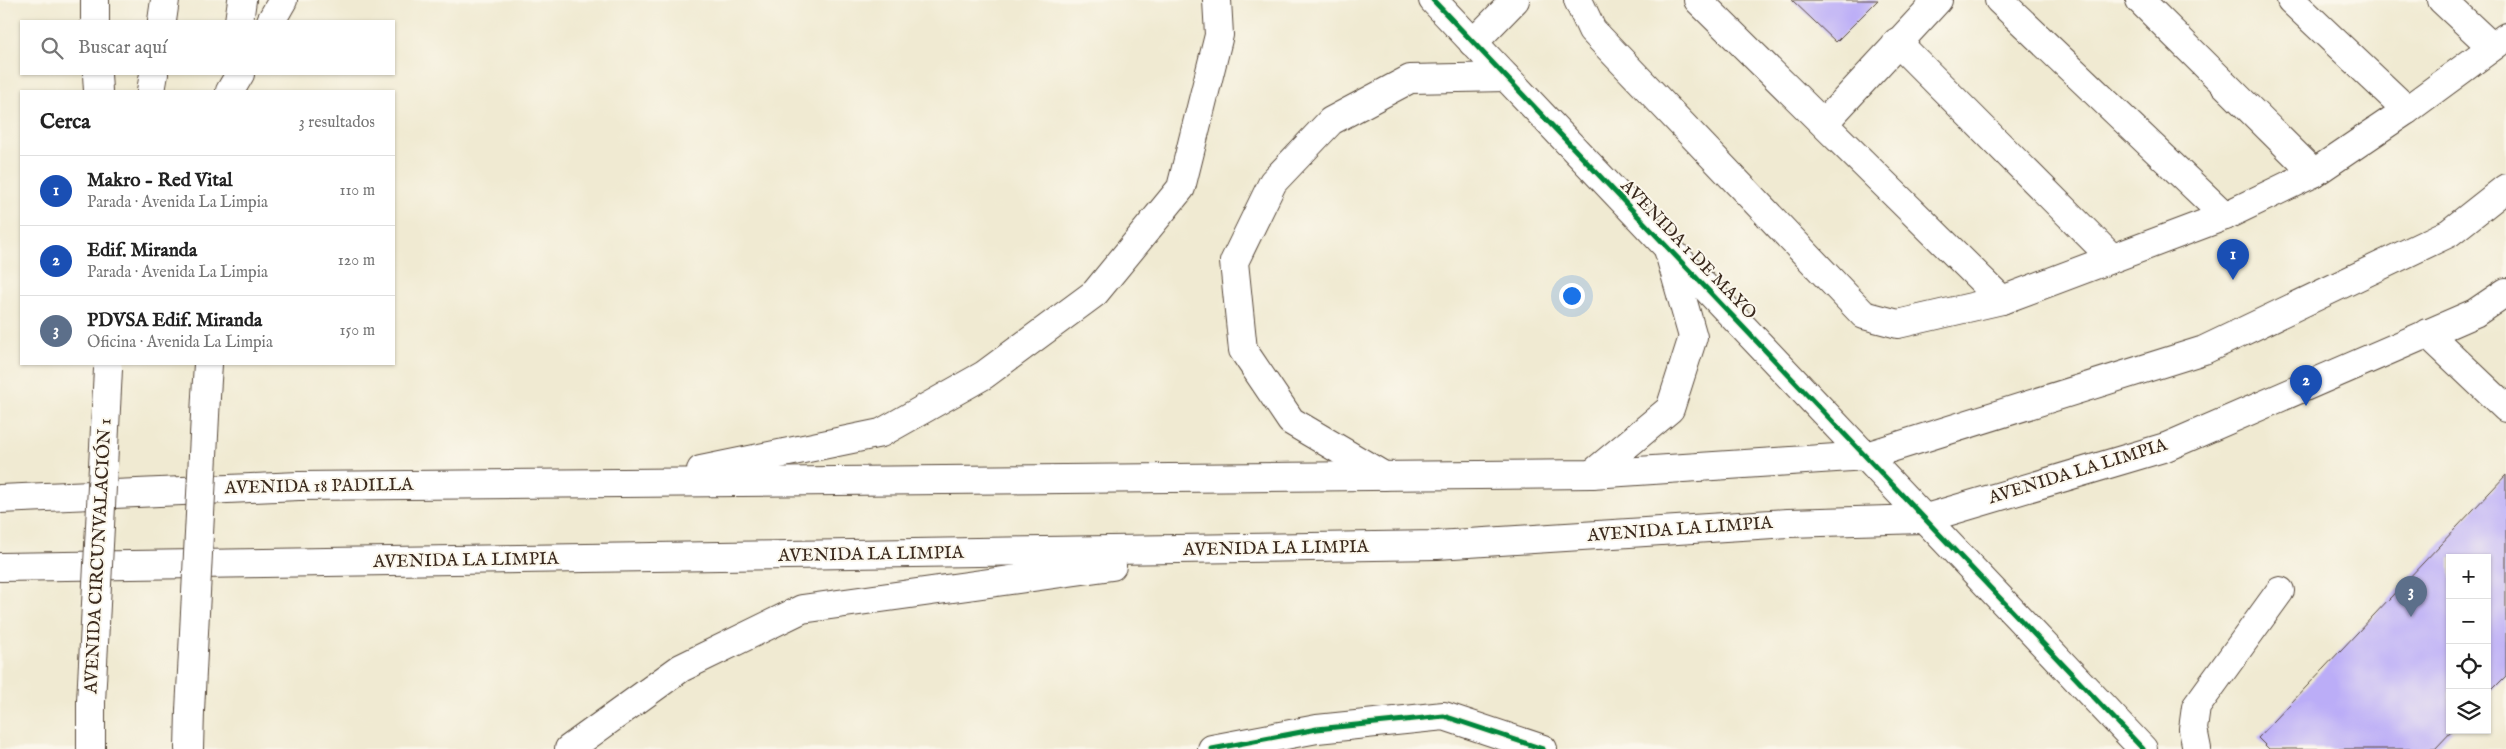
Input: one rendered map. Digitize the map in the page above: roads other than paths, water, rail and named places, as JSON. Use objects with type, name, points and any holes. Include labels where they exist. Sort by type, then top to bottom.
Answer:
[{"type":"main road","points":[[95,0],[96,20]]},
{"type":"main road","points":[[162,20],[165,0]]},
{"type":"main road","points":[[239,20],[242,0]]},
{"type":"main road","points":[[271,20],[283,0]]},
{"type":"main road","points":[[639,482],[881,433],[984,375],[1095,293],[1181,188],[1219,35],[1216,0]]},
{"type":"main road","name":"AVENIDA 1 DE MAYO","points":[[1432,0],[1866,456],[1923,520],[2143,749]]},
{"type":"main road","points":[[1473,43],[1515,0]]},
{"type":"main road","points":[[1578,0],[1592,30],[1864,315],[1898,324],[2002,300],[2225,216],[2314,173],[2407,110],[2499,42],[2442,0]]},
{"type":"main road","points":[[1698,0],[2002,300]]},
{"type":"main road","points":[[1824,123],[1897,42],[1938,0]]},
{"type":"main road","points":[[1999,0],[2225,216]]},
{"type":"main road","points":[[2140,0],[2314,173]]},
{"type":"main road","points":[[2291,0],[2407,110]]},
{"type":"main road","points":[[1897,42],[2112,258]]},
{"type":"main road","points":[[97,75],[98,90]]},
{"type":"main road","points":[[151,90],[154,75]]},
{"type":"main road","points":[[229,90],[231,75]]},
{"type":"main road","points":[[230,90],[239,75]]},
{"type":"main road","points":[[1384,476],[1291,421],[1243,350],[1234,262],[1273,182],[1331,121],[1410,80],[1506,77]]},
{"type":"main road","points":[[639,482],[1592,474],[1866,456],[2204,350],[2450,233],[2506,188]]},
{"type":"main road","points":[[1592,474],[1670,409],[1693,337],[1668,249]]},
{"type":"main road","name":"AVENIDA LA LIMPIA","points":[[0,567],[1437,546],[1788,522],[1923,520],[2166,447],[2475,313],[2506,292]]},
{"type":"main road","points":[[2427,333],[2506,408]]},
{"type":"main road","name":"AVENIDA CIRCUNVALACIÓN 1","points":[[91,749],[91,702],[109,365]]},
{"type":"main road","points":[[189,749],[208,365]]},
{"type":"main road","name":"AVENIDA 18 PADILLA","points":[[0,499],[300,486],[639,482]]},
{"type":"main road","points":[[569,749],[680,668],[802,609],[1230,550]]},
{"type":"main road","points":[[2197,749],[2193,729],[2196,707],[2280,591]]},
{"type":"main road","points":[[1212,749],[1317,729],[1444,716],[1543,749]]},
{"type":"place","name":"Makro - Red Vital","points":[[2233,280]]},
{"type":"place","name":"Edif. Miranda","points":[[2306,406]]},
{"type":"place","name":"PDVSA Edif. Miranda","points":[[2411,617]]}]
